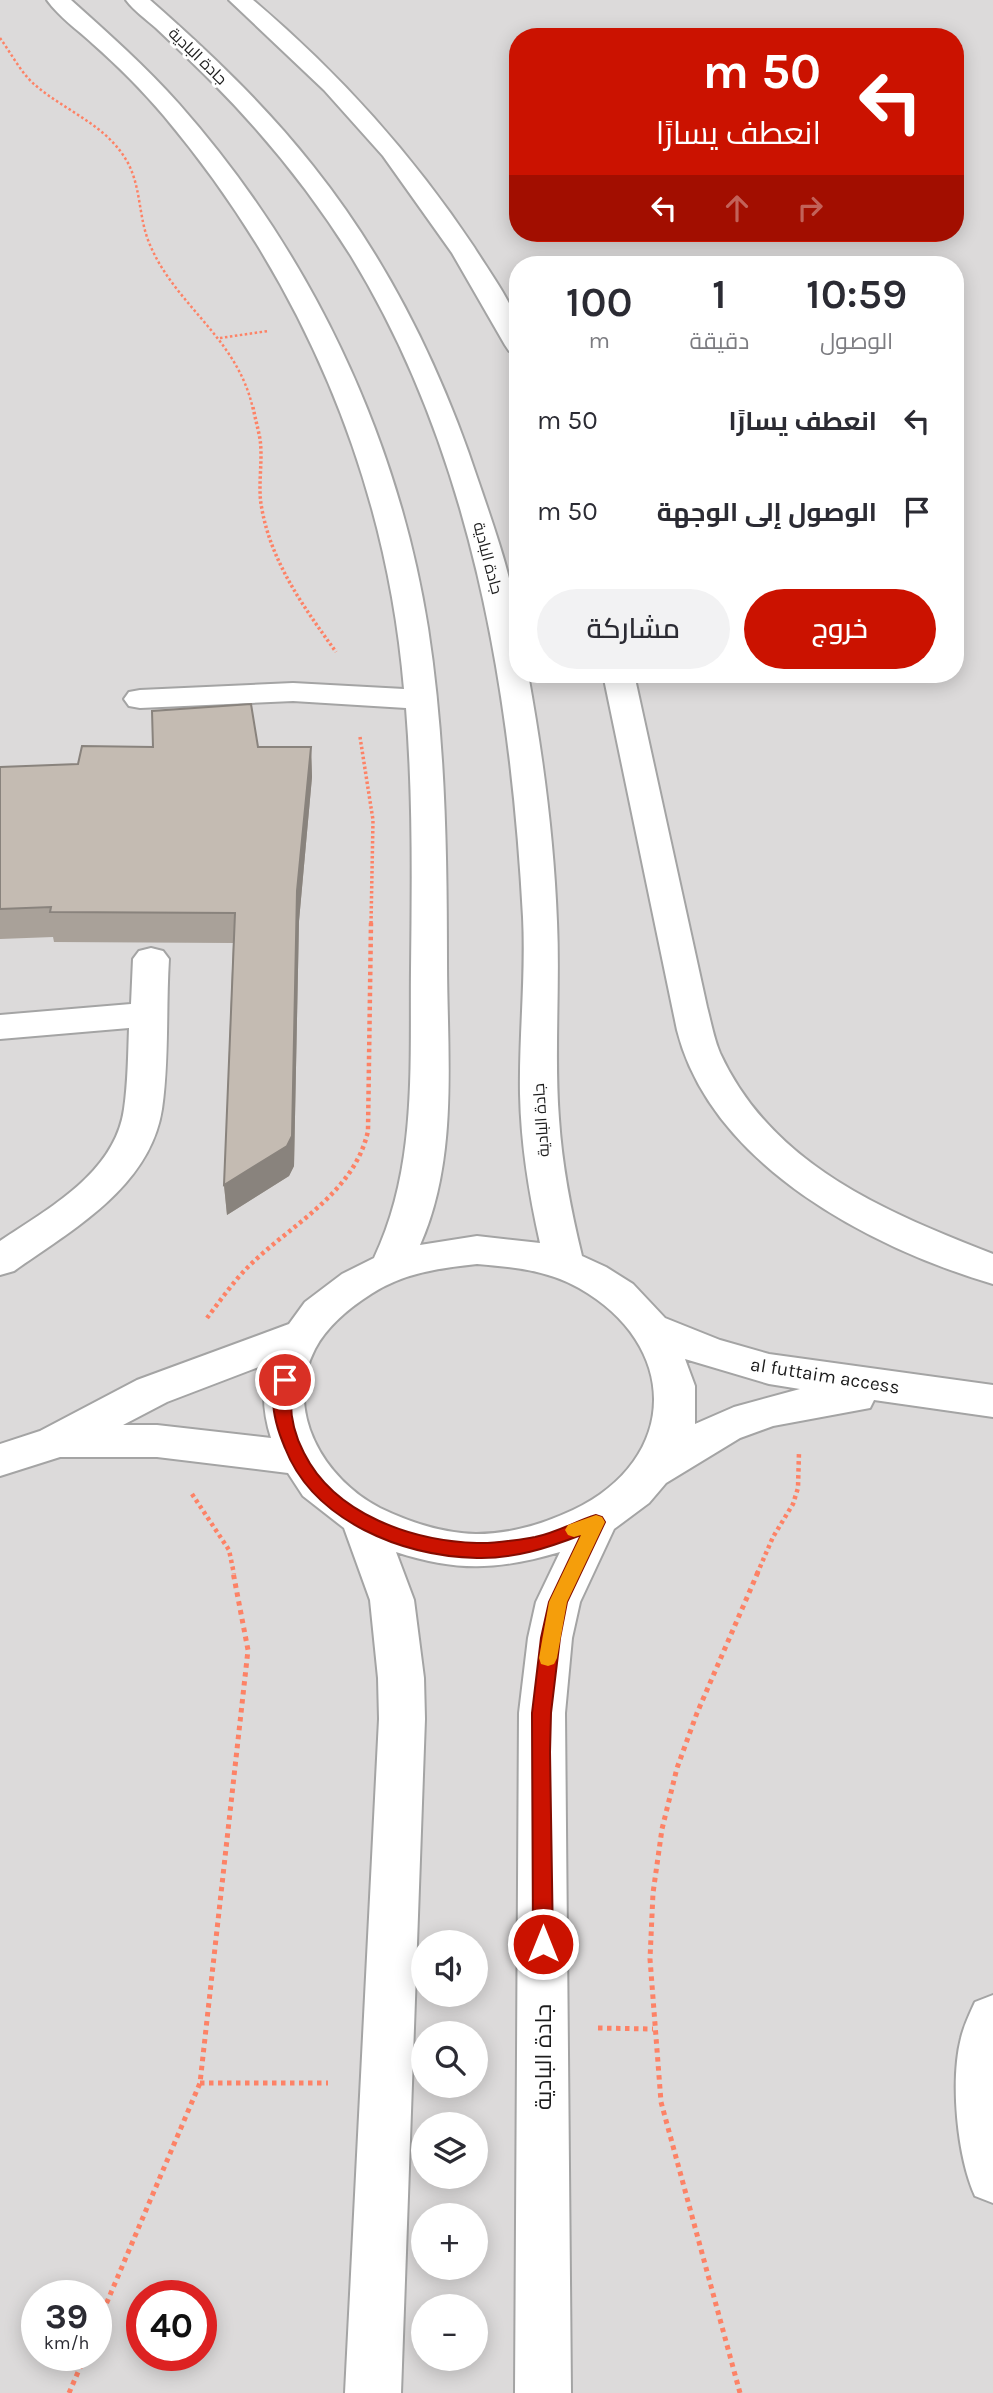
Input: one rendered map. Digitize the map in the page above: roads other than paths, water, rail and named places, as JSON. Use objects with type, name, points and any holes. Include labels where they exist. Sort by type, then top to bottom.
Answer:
[{"type":"street","points":[[58,0],[138,73],[234,187],[316,324],[357,416],[390,518],[413,632],[425,762],[430,897],[425,1141],[414,1210],[390,1266]]},
{"type":"street","name":"جادة البادية","points":[[137,0],[194,49],[252,109],[307,175],[358,248],[404,329],[441,411],[472,502],[509,644]]},
{"type":"street","points":[[240,0],[322,75],[396,158],[464,251],[509,329]]},
{"type":"street","name":"جادة البادية","points":[[515,683],[528,764],[540,922],[540,1121],[549,1198],[564,1264]]},
{"type":"street","points":[[620,683],[689,1007],[702,1053],[727,1098],[764,1141],[812,1182],[869,1218],[993,1270]]},
{"type":"street","points":[[141,699],[293,692],[419,699]]},
{"type":"street","points":[[0,1261],[97,1191],[128,1155],[139,1133],[143,1110],[151,959]]},
{"type":"street","points":[[0,1027],[147,1015]]},
{"type":"street","points":[[477,1250],[522,1253],[564,1264],[600,1281],[629,1302],[653,1329],[671,1363],[677,1400],[670,1438],[651,1474],[627,1500],[596,1522],[540,1543],[478,1551],[418,1543],[363,1522],[324,1493],[298,1458],[285,1428],[282,1396],[288,1364],[302,1335],[325,1308],[355,1284],[390,1266],[432,1255],[477,1250]]},
{"type":"street","name":"al futtaim access","points":[[653,1329],[709,1352],[769,1369],[993,1401]]},
{"type":"street","points":[[0,1460],[55,1442],[152,1391],[302,1335]]},
{"type":"street","name":"al futtaim access","points":[[651,1474],[683,1449],[719,1429],[758,1413],[801,1403],[919,1391]]},
{"type":"street","points":[[55,1442],[157,1441],[298,1458]]},
{"type":"street","points":[[363,1522],[392,1600],[401,1678],[402,1719],[384,2084],[373,2393]]},
{"type":"street","name":"جادة البادية","points":[[543,2393],[542,1713],[550,1638],[558,1602],[596,1522]]},
{"type":"street","points":[[993,2018],[983,2052],[982,2084],[993,2178]]}]
